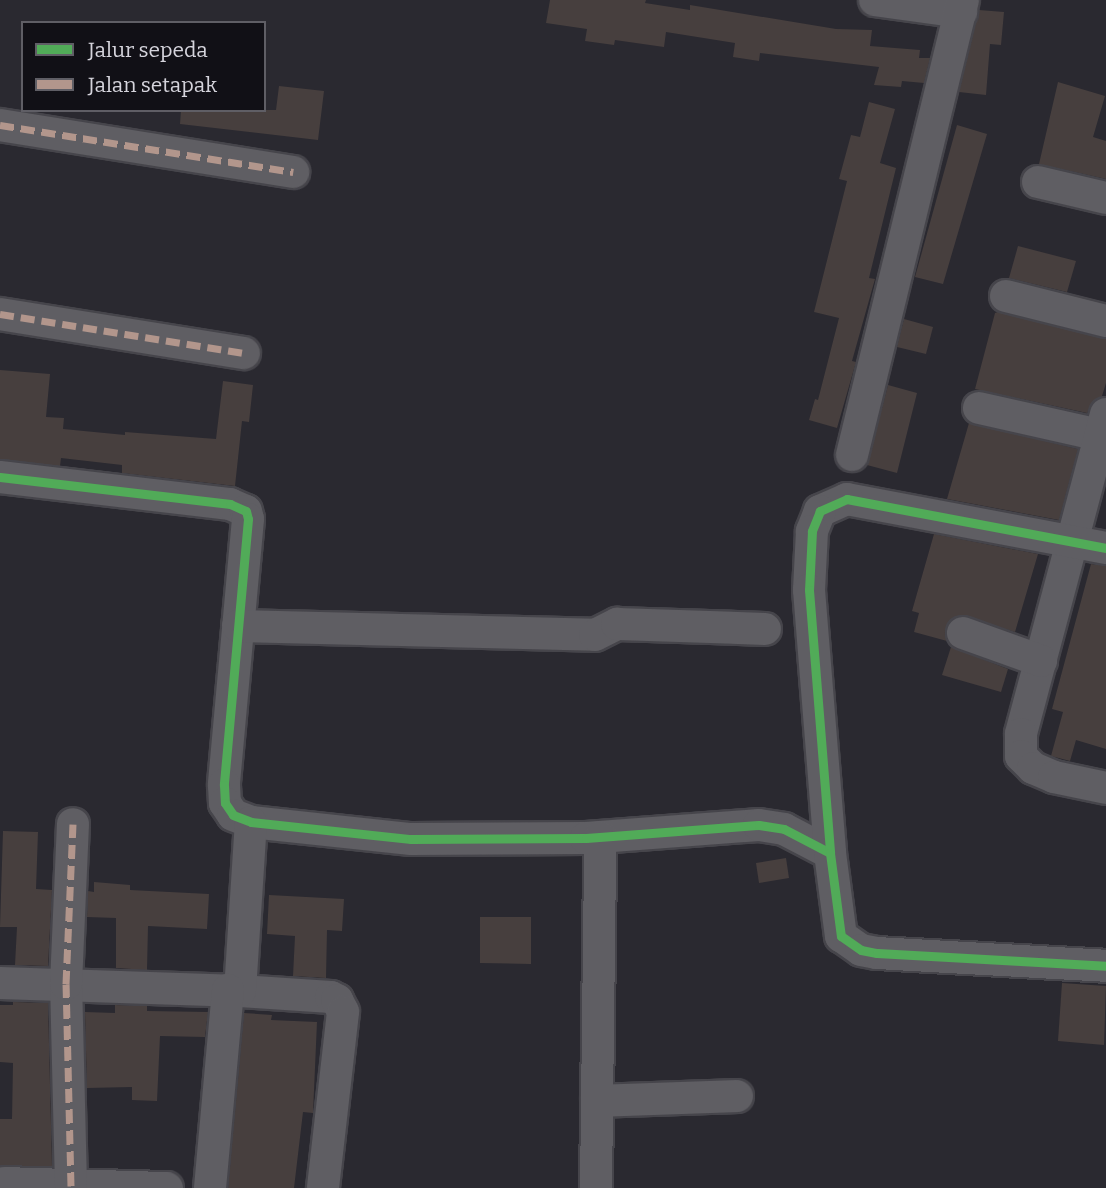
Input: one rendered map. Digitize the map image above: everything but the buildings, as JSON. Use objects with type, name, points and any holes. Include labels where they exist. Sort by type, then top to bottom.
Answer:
[{"type":"street","points":[[852,455],[962,6],[875,0]]},
{"type":"street","points":[[0,125],[293,173]]},
{"type":"street","points":[[1038,182],[1106,198]]},
{"type":"street","points":[[1006,296],[1106,321]]},
{"type":"street","points":[[0,314],[244,353]]},
{"type":"street","points":[[979,408],[1103,425],[1021,734],[1021,755],[1033,768],[1043,773],[1106,788]]},
{"type":"street","points":[[0,477],[239,506],[246,511],[248,519],[225,803],[233,816],[251,822],[411,839],[600,837],[759,825],[784,829],[827,851]]},
{"type":"street","points":[[1106,548],[847,499],[820,511],[812,531],[809,590],[827,851],[841,936],[861,950],[1106,966]]},
{"type":"street","points":[[238,626],[595,635],[613,645],[764,640]]},
{"type":"street","points":[[963,633],[1041,661]]},
{"type":"street","points":[[210,1188],[251,822]]},
{"type":"street","points":[[71,1186],[66,984],[73,824]]},
{"type":"street","points":[[596,1188],[600,837]]},
{"type":"street","points":[[0,983],[234,990],[331,997],[341,1005],[323,1188]]},
{"type":"street","points":[[597,1101],[737,1096]]},
{"type":"street","points":[[4,1183],[167,1188]]},
{"type":"marked path","points":[[0,125],[293,172]]},
{"type":"marked path","points":[[0,314],[244,353]]},
{"type":"marked path","points":[[71,1186],[66,984],[73,824]]},
{"type":"cycle path","points":[[0,477],[230,504],[246,511],[248,519],[224,785],[225,803],[233,815],[251,822],[411,839],[586,838],[759,825],[784,829],[830,853]]},
{"type":"cycle path","points":[[1106,548],[847,499],[820,511],[812,531],[809,590],[830,853],[841,936],[861,950],[877,953],[1106,966]]}]
